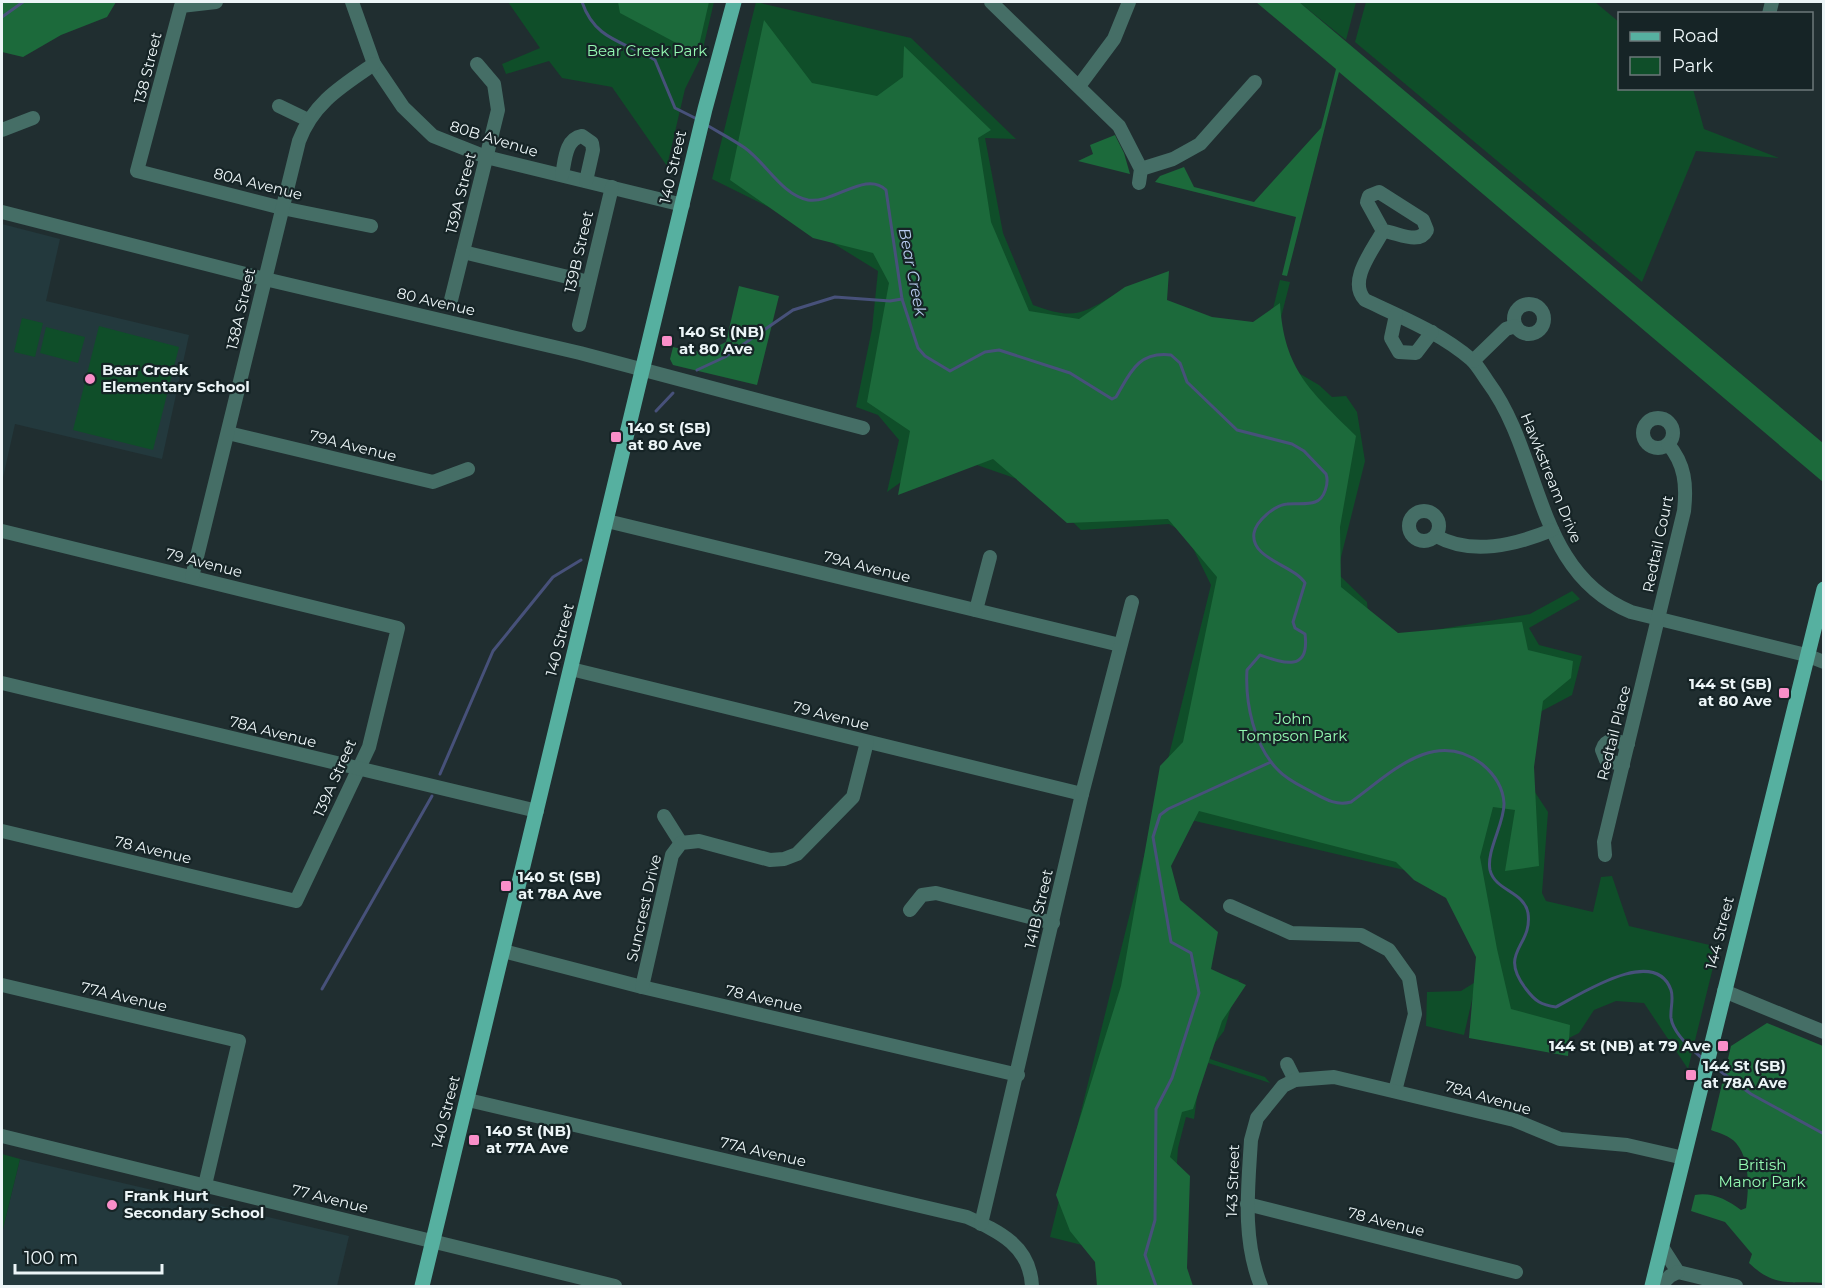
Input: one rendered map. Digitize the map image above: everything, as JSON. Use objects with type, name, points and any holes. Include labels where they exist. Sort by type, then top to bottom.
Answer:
[{"type":"main road","name":"140 Street","points":[[422,1287],[705,109],[734,2]]},
{"type":"main road","name":"144 Street","points":[[1652,1287],[1824,589]]},
{"type":"street","name":"138 Street","points":[[137,171],[181,6],[216,2]]},
{"type":"street","name":"80B Avenue","points":[[352,2],[374,64],[403,107],[423,129],[445,143],[486,157],[683,205]]},
{"type":"street","points":[[991,2],[1119,126],[1141,169],[1139,183]]},
{"type":"street","points":[[1079,86],[1114,39],[1129,2]]},
{"type":"street","name":"138A Street","points":[[192,577],[295,153],[308,120],[336,89],[374,64]]},
{"type":"street","name":"139A Street","points":[[452,300],[498,110],[494,84],[477,64]]},
{"type":"street","points":[[1141,169],[1173,159],[1200,144],[1255,82]]},
{"type":"street","points":[[279,106],[308,120]]},
{"type":"street","points":[[2,130],[33,118]]},
{"type":"street","points":[[562,175],[569,144],[575,137],[582,136],[592,142],[593,150],[586,181]]},
{"type":"street","name":"80A Avenue","points":[[137,171],[282,208],[370,226]]},
{"type":"street","name":"139B Street","points":[[579,325],[612,187]]},
{"type":"street","name":"80 Avenue","points":[[2,212],[266,279],[643,370],[862,428]]},
{"type":"street","name":"Hawkstream Drive","points":[[1383,231],[1357,282],[1358,292],[1365,300],[1432,332],[1473,361],[1504,406],[1552,530],[1566,558],[1590,589],[1613,605],[1658,619],[1806,655]]},
{"type":"street","points":[[464,252],[589,282]]},
{"type":"street","points":[[1396,315],[1391,338],[1399,352],[1416,352],[1432,332]]},
{"type":"street","points":[[1473,361],[1506,329],[1515,326]]},
{"type":"street","name":"79A Avenue","points":[[228,433],[433,482],[468,469]]},
{"type":"street","name":"Redtail Court","points":[[1658,619],[1686,493],[1684,472],[1668,444]]},
{"type":"street","name":"79A Avenue","points":[[607,521],[1120,645]]},
{"type":"street","points":[[1436,536],[1453,545],[1490,548],[1530,539],[1552,530]]},
{"type":"street","name":"79 Avenue","points":[[2,531],[398,628]]},
{"type":"street","points":[[976,610],[990,557]]},
{"type":"street","name":"141B Street","points":[[981,1224],[1018,1075],[1082,794],[1132,602]]},
{"type":"street","name":"Redtail Place","points":[[1605,855],[1605,842],[1658,619]]},
{"type":"street","name":"139A Street","points":[[296,901],[369,747],[398,628]]},
{"type":"street","points":[[1806,655],[1824,662]]},
{"type":"street","name":"79 Avenue","points":[[571,669],[1082,794]]},
{"type":"street","name":"78A Avenue","points":[[2,683],[537,811]]},
{"type":"street","points":[[1623,765],[1606,760],[1602,750],[1605,743],[1612,740],[1628,744]]},
{"type":"street","name":"Suncrest Drive","points":[[642,987],[672,855],[681,843],[699,841],[770,860],[784,859],[796,854],[853,797],[867,742]]},
{"type":"street","points":[[664,816],[681,843]]},
{"type":"street","name":"78 Avenue","points":[[2,831],[296,901]]},
{"type":"street","points":[[910,910],[922,895],[936,893],[1053,923]]},
{"type":"street","points":[[1230,906],[1291,933],[1361,935],[1389,950],[1410,978],[1415,1014],[1395,1091]]},
{"type":"street","name":"78 Avenue","points":[[503,951],[642,987],[1018,1075]]},
{"type":"street","name":"77A Avenue","points":[[2,985],[239,1041],[206,1185]]},
{"type":"street","points":[[1724,991],[1824,1032]]},
{"type":"street","points":[[1287,1064],[1289,1083]]},
{"type":"street","name":"78A Avenue","points":[[1289,1083],[1334,1077],[1514,1120],[1560,1139],[1627,1145],[1684,1158]]},
{"type":"street","name":"143 Street","points":[[1261,1287],[1250,1249],[1247,1204],[1253,1128],[1263,1109],[1289,1083]]},
{"type":"street","name":"77A Avenue","points":[[468,1100],[966,1217],[981,1224],[1017,1248],[1031,1271],[1032,1287]]},
{"type":"street","name":"77 Avenue","points":[[2,1136],[434,1240],[615,1287]]},
{"type":"street","name":"78 Avenue","points":[[1247,1204],[1516,1272]]},
{"type":"street","points":[[1662,1247],[1678,1272]]},
{"type":"street","points":[[557,1287],[561,1272]]},
{"type":"street","points":[[1660,1287],[1670,1276],[1678,1272],[1736,1287]]},
{"type":"shaded area","name":"Bear Creek Elementary School","points":[[2,224],[60,239],[46,301],[189,335],[162,459],[15,424],[2,482]]},
{"type":"shaded area","name":"Frank Hurt Secondary School","points":[[20,1159],[349,1236],[337,1286],[2,1286],[2,1233]]},
{"type":"green space","points":[[2,2],[116,2],[107,17],[61,35],[23,57],[2,52]]},
{"type":"green space","name":"Bear Creek Park","points":[[508,2],[714,2],[701,57],[685,89],[667,166],[612,87],[562,78],[549,61],[506,74],[502,64],[540,48]]},
{"type":"green space","points":[[618,2],[709,2],[697,54],[620,13]]},
{"type":"green space","name":"John Tompson Park","points":[[756,2],[911,38],[1016,139],[985,138],[1003,233],[1033,305],[1067,314],[1083,311],[1114,295],[1264,346],[1280,280],[1290,282],[1271,357],[1319,385],[1332,397],[1346,396],[1357,412],[1365,461],[1337,573],[1367,602],[1371,645],[1396,646],[1435,630],[1530,614],[1572,591],[1580,599],[1529,628],[1539,645],[1582,656],[1572,695],[1540,712],[1529,783],[1548,812],[1542,893],[1546,901],[1593,912],[1601,877],[1612,876],[1629,926],[1718,947],[1688,1069],[1644,1003],[1616,1001],[1594,1010],[1579,1033],[1567,1039],[1542,1040],[1475,987],[1464,1035],[1426,1026],[1427,992],[1461,991],[1477,981],[1481,962],[1447,880],[1178,817],[1165,871],[1207,973],[1239,980],[1224,1031],[1204,1057],[1265,1077],[1270,1083],[1202,1061],[1194,1119],[1186,1117],[1178,1148],[1175,1191],[1102,1250],[1050,1237],[1211,585],[1186,534],[1169,524],[1081,530],[1035,485],[974,464],[915,472],[887,492],[899,440],[878,415],[856,407],[872,329],[878,271],[797,221],[712,179]]},
{"type":"green space","points":[[1256,2],[1299,2],[1823,443],[1823,482],[1339,72],[1287,276],[1282,275],[1296,217],[1155,182],[1160,176],[1184,167],[1194,187],[1254,202],[1321,128],[1336,69]]},
{"type":"green space","points":[[1299,2],[1356,2],[1346,40]]},
{"type":"green space","points":[[1366,2],[1595,2],[1618,21],[1618,90],[1693,90],[1704,129],[1779,158],[1696,151],[1642,282],[1355,42]]},
{"type":"green space","name":"John Tompson Park","points":[[764,20],[812,83],[877,96],[903,77],[904,46],[991,130],[978,138],[991,222],[1029,311],[1079,319],[1125,287],[1169,271],[1167,300],[1212,317],[1253,322],[1280,303],[1287,346],[1294,363],[1313,392],[1356,436],[1340,527],[1341,587],[1398,633],[1522,622],[1528,650],[1573,661],[1571,678],[1543,701],[1534,767],[1539,866],[1505,871],[1515,810],[1493,807],[1480,857],[1511,1009],[1570,1025],[1568,1056],[1469,1038],[1476,957],[1446,898],[1414,880],[1396,862],[1199,811],[1171,866],[1180,900],[1218,932],[1211,969],[1246,985],[1222,1021],[1193,1109],[1182,1112],[1170,1157],[1190,1176],[1187,1268],[1193,1286],[1097,1286],[1095,1262],[1070,1231],[1056,1195],[1121,986],[1160,766],[1183,742],[1217,577],[1168,519],[1067,523],[993,459],[898,495],[910,431],[867,402],[889,283],[873,253],[813,238],[730,180]]},
{"type":"green space","points":[[1115,135],[1124,153],[1130,174],[1078,161],[1093,154],[1090,145]]},
{"type":"green space","points":[[739,286],[779,296],[757,385],[673,365],[670,359],[673,347],[700,351],[712,349],[726,342]]},
{"type":"green space","points":[[22,318],[43,323],[35,357],[14,352]]},
{"type":"green space","points":[[99,326],[179,347],[153,450],[73,430]]},
{"type":"green space","points":[[46,327],[85,337],[78,363],[40,353]]},
{"type":"green space","name":"British Manor Park","points":[[1767,1023],[1823,1046],[1823,1283],[1783,1282],[1767,1276],[1749,1263],[1752,1254],[1725,1222],[1691,1211],[1695,1195],[1702,1194],[1720,1198],[1741,1210],[1746,1208],[1747,1174],[1741,1150],[1731,1138],[1711,1130],[1731,1046]]},
{"type":"green space","points":[[2,1154],[20,1159],[2,1233]]},
{"type":"waterway","points":[[2,17],[23,2]]},
{"type":"waterway","name":"Bear Creek","points":[[582,2],[588,15],[602,32],[655,60],[675,108],[697,119]]},
{"type":"waterway","name":"Bear Creek","points":[[705,124],[753,154],[782,185],[799,197],[818,200],[859,185],[869,184],[878,185],[886,190],[902,299],[918,348],[925,356],[950,371],[985,352],[999,350],[1070,373],[1112,399],[1116,397],[1131,372],[1143,360],[1150,356],[1171,355],[1180,363],[1187,382],[1237,430],[1292,444],[1304,451],[1326,474],[1324,494],[1312,503],[1287,504],[1277,507],[1262,519],[1254,533],[1255,542],[1265,556],[1292,571],[1305,583],[1293,622],[1295,628],[1305,634],[1303,655],[1299,660],[1293,662],[1277,661],[1260,655],[1247,670],[1248,696],[1253,723],[1257,737],[1270,760],[1282,774],[1294,783],[1326,799],[1340,803],[1351,802],[1397,768],[1430,752],[1447,750],[1464,754],[1482,764],[1497,781],[1504,803],[1502,819],[1489,862],[1490,870],[1497,882],[1521,900],[1528,913],[1526,934],[1515,957],[1518,976],[1526,989],[1539,1002],[1556,1007],[1617,977],[1634,972],[1650,972],[1662,977],[1671,990],[1672,1023],[1683,1040],[1702,1058]]},
{"type":"waterway","points":[[697,370],[725,357],[793,310],[835,297],[890,301],[902,299]]},
{"type":"waterway","points":[[656,411],[673,393]]},
{"type":"waterway","points":[[440,774],[493,651],[553,577],[581,560]]},
{"type":"waterway","points":[[1156,1286],[1145,1255],[1155,1220],[1156,1109],[1172,1078],[1199,993],[1191,953],[1171,942],[1153,837],[1160,815],[1168,809],[1271,762]]},
{"type":"waterway","points":[[322,989],[432,796]]},
{"type":"waterway","name":"Bear Creek","points":[[1712,1065],[1751,1094],[1824,1134]]},
{"type":"place","name":"140 St (NB) at 80 Ave","points":[[667,341]]},
{"type":"place","name":"Bear Creek Elementary School","points":[[90,379]]},
{"type":"place","name":"140 St (SB) at 80 Ave","points":[[616,437]]},
{"type":"place","name":"144 St (SB) at 80 Ave","points":[[1784,693]]},
{"type":"place","name":"140 St (SB) at 78A Ave","points":[[506,886]]},
{"type":"place","name":"144 St (NB) at 79 Ave","points":[[1723,1046]]},
{"type":"place","name":"144 St (SB) at 78A Ave","points":[[1691,1075]]},
{"type":"place","name":"140 St (NB) at 77A Ave","points":[[474,1140]]},
{"type":"place","name":"Frank Hurt Secondary School","points":[[112,1205]]}]
